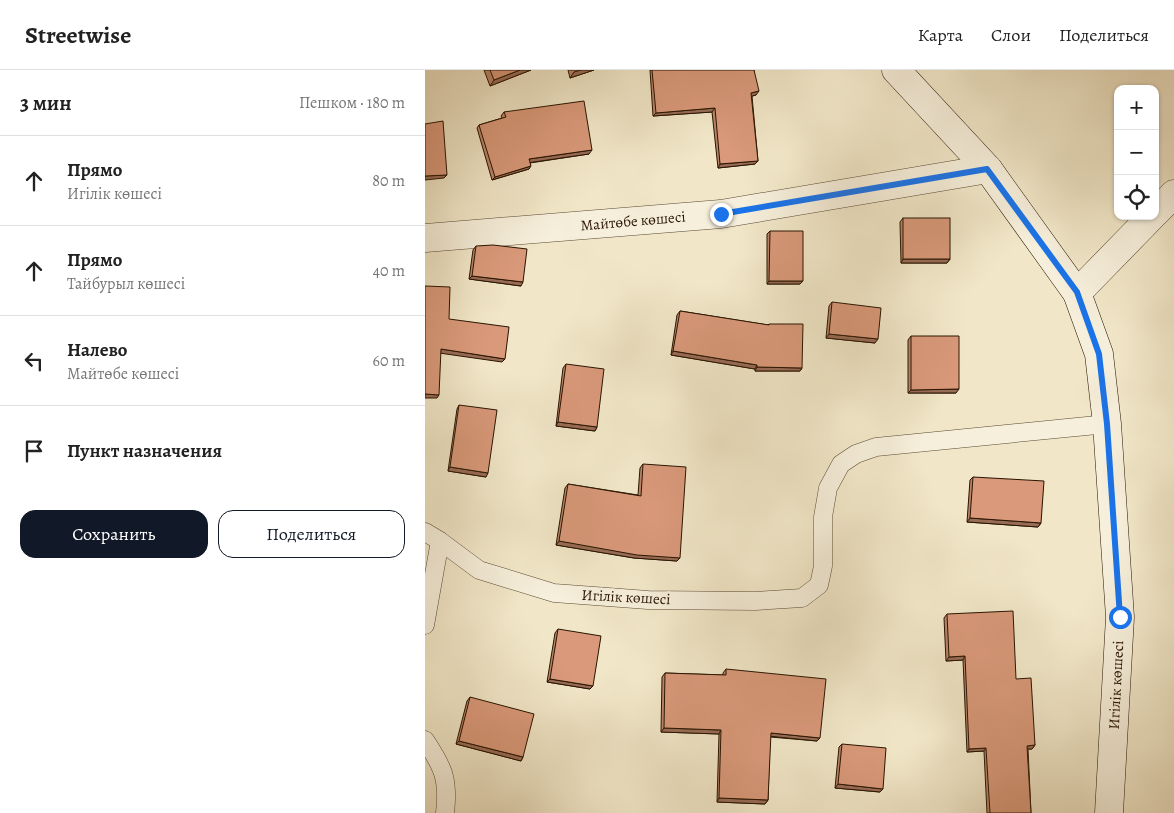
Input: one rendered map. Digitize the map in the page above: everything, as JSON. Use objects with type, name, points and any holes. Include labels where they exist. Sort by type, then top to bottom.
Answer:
[{"type":"main road","name":"Игілік көшесі","points":[[896,70],[987,169],[1077,292],[1099,354],[1107,424],[1120,617],[1109,813]]},
{"type":"main road","name":"Майтөбе көшесі","points":[[425,238],[721,214],[987,169]]},
{"type":"main road","points":[[1159,209],[1174,194]]},
{"type":"main road","points":[[1077,292],[1148,220]]},
{"type":"lane","name":"Игілік көшесі","points":[[433,536],[479,570],[554,593],[648,600],[755,601],[802,598],[819,585],[823,566],[823,517],[829,488],[841,464],[856,454],[876,447],[1107,424]]},
{"type":"lane","points":[[425,625],[433,536]]},
{"type":"lane","points":[[425,740],[441,764],[447,793],[445,813]]},
{"type":"building","points":[[490,70],[520,70],[494,80]]},
{"type":"building","points":[[652,70],[754,70],[759,91],[751,93],[758,161],[720,164],[715,108],[656,113]]},
{"type":"building","points":[[584,101],[592,150],[529,159],[531,166],[495,177],[479,125],[506,117],[504,112]]},
{"type":"building","points":[[443,121],[447,175],[425,176],[425,124]]},
{"type":"building","points":[[903,218],[950,218],[950,259],[903,259]]},
{"type":"building","points":[[770,231],[803,231],[803,281],[769,281]]},
{"type":"building","points":[[493,245],[527,249],[523,282],[472,276],[476,246]]},
{"type":"building","points":[[425,286],[450,287],[449,319],[509,327],[505,359],[441,349],[439,395],[425,394]]},
{"type":"building","points":[[832,302],[881,308],[878,339],[829,334]]},
{"type":"building","points":[[680,311],[769,325],[803,324],[802,368],[757,367],[757,365],[673,351]]},
{"type":"building","points":[[911,336],[959,336],[959,389],[911,390]]},
{"type":"building","points":[[566,364],[604,369],[597,427],[558,422]]},
{"type":"building","points":[[459,405],[497,410],[488,473],[450,467]]},
{"type":"building","points":[[643,464],[686,467],[680,558],[637,555],[559,541],[568,484],[641,496]]},
{"type":"building","points":[[973,477],[1044,481],[1041,523],[970,518]]},
{"type":"building","points":[[1013,611],[1016,679],[1031,678],[1035,745],[1027,746],[1031,813],[990,813],[986,748],[969,749],[965,656],[949,657],[947,614]]},
{"type":"building","points":[[558,629],[601,636],[593,686],[550,679]]},
{"type":"building","points":[[726,669],[826,679],[820,738],[771,733],[768,800],[719,798],[721,730],[664,728],[665,673],[726,675]]},
{"type":"building","points":[[470,697],[534,714],[523,757],[459,741]]},
{"type":"building","points":[[842,744],[886,748],[883,789],[838,784]]},
{"type":"route","points":[[721,214],[987,169],[1077,292],[1099,354],[1107,424],[1120,617]]}]
